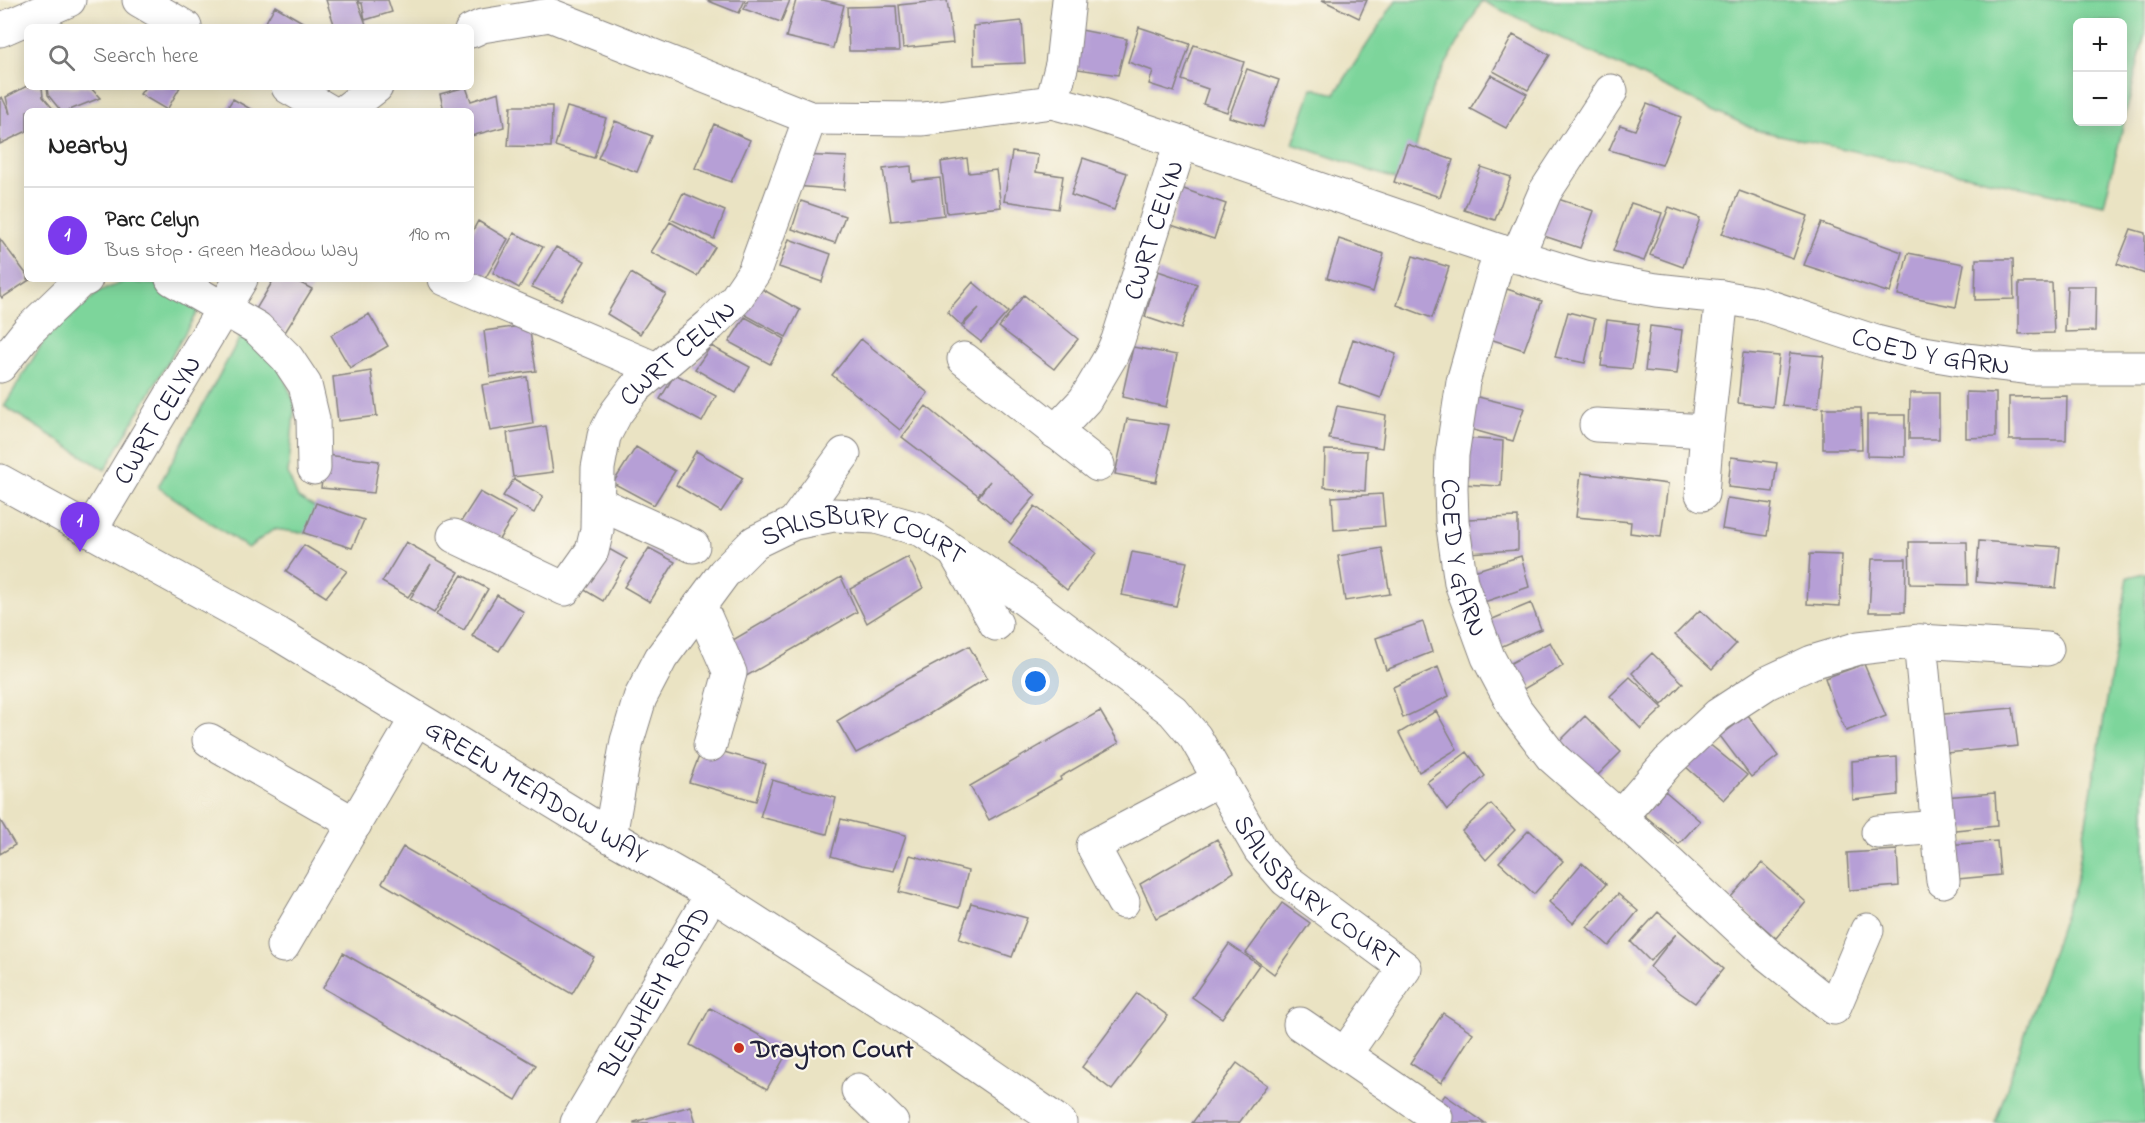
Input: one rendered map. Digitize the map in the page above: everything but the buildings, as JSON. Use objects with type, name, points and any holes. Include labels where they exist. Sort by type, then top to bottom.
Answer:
[{"type":"street","points":[[0,30],[69,0]]},
{"type":"street","points":[[139,0],[180,24]]},
{"type":"street","points":[[1052,102],[1062,64],[1069,0]]},
{"type":"street","name":"CWRT CELYN","points":[[474,31],[550,7],[810,118],[923,118],[1052,102],[1181,142],[1111,357],[1085,400],[1055,432]]},
{"type":"street","points":[[293,90],[324,108]]},
{"type":"street","points":[[349,108],[372,90]]},
{"type":"street","points":[[1509,254],[1545,192],[1611,91]]},
{"type":"street","name":"CWRT CELYN","points":[[454,536],[565,590],[592,551],[597,530],[598,468],[604,436],[634,389],[710,326],[735,300],[754,272],[810,118]]},
{"type":"street","name":"COED Y GARN","points":[[1181,142],[1509,254],[1597,279],[1656,291],[1722,297],[1761,304],[1876,342],[1966,360],[2033,368],[2145,368]]},
{"type":"street","name":"COED Y GARN","points":[[1509,254],[1463,382],[1452,455],[1452,521],[1461,583],[1488,657],[1516,710],[1552,758],[1620,817],[1767,954],[1834,1008],[1867,930]]},
{"type":"street","points":[[0,366],[28,331],[79,282]]},
{"type":"street","points":[[177,282],[257,328],[287,358],[305,385],[313,419],[314,468]]},
{"type":"street","name":"CWRT CELYN","points":[[90,531],[239,282]]},
{"type":"street","points":[[452,282],[656,369]]},
{"type":"street","points":[[1702,494],[1722,297]]},
{"type":"street","points":[[964,359],[1098,465]]},
{"type":"street","points":[[1596,425],[1707,431]]},
{"type":"street","points":[[794,524],[844,454]]},
{"type":"street","name":"GREEN MEADOW WAY","points":[[0,481],[280,636],[610,836],[712,894],[941,1041],[1060,1123]]},
{"type":"street","points":[[598,503],[693,546]]},
{"type":"street","name":"SALISBURY COURT","points":[[610,836],[627,741],[640,698],[662,658],[700,605],[724,573],[755,542],[794,524],[833,515],[876,517],[922,530],[1016,592],[1173,711],[1194,737],[1260,850],[1286,880],[1405,968],[1345,1054]]},
{"type":"street","points":[[954,552],[996,624]]},
{"type":"street","points":[[700,605],[730,673],[710,745]]},
{"type":"street","points":[[1620,817],[1668,762],[1718,715],[1767,683],[1812,662],[1859,648],[1920,641],[2047,649]]},
{"type":"street","points":[[1920,641],[1943,881]]},
{"type":"street","points":[[283,945],[417,719]]},
{"type":"street","points":[[209,740],[355,824]]},
{"type":"street","name":"SALISBURY COURT","points":[[1123,902],[1093,846],[1220,779]]},
{"type":"street","points":[[1878,832],[1938,827]]},
{"type":"street","name":"BLENHEIM ROAD","points":[[577,1123],[712,894]]},
{"type":"street","points":[[1300,1024],[1436,1118]]},
{"type":"street","points":[[858,1090],[892,1123]]},
{"type":"green space","points":[[1396,0],[2145,0],[2145,34],[2127,109],[2127,18],[2073,18],[2073,126],[2123,126],[2104,205],[1756,130],[1482,1],[1433,87],[1406,183],[1293,144],[1312,88],[1335,94]]},
{"type":"green space","points":[[123,282],[161,285],[200,307],[105,470],[4,406],[45,339],[99,292]]},
{"type":"green space","points":[[243,332],[277,361],[295,404],[288,474],[298,498],[347,525],[347,539],[274,529],[248,548],[158,487]]},
{"type":"green space","points":[[2145,573],[2145,1123],[1995,1123],[2076,881],[2128,577]]},
{"type":"place","name":"Parc Celyn","points":[[80,552]]},
{"type":"place","name":"Drayton Court","points":[[739,1048]]}]
